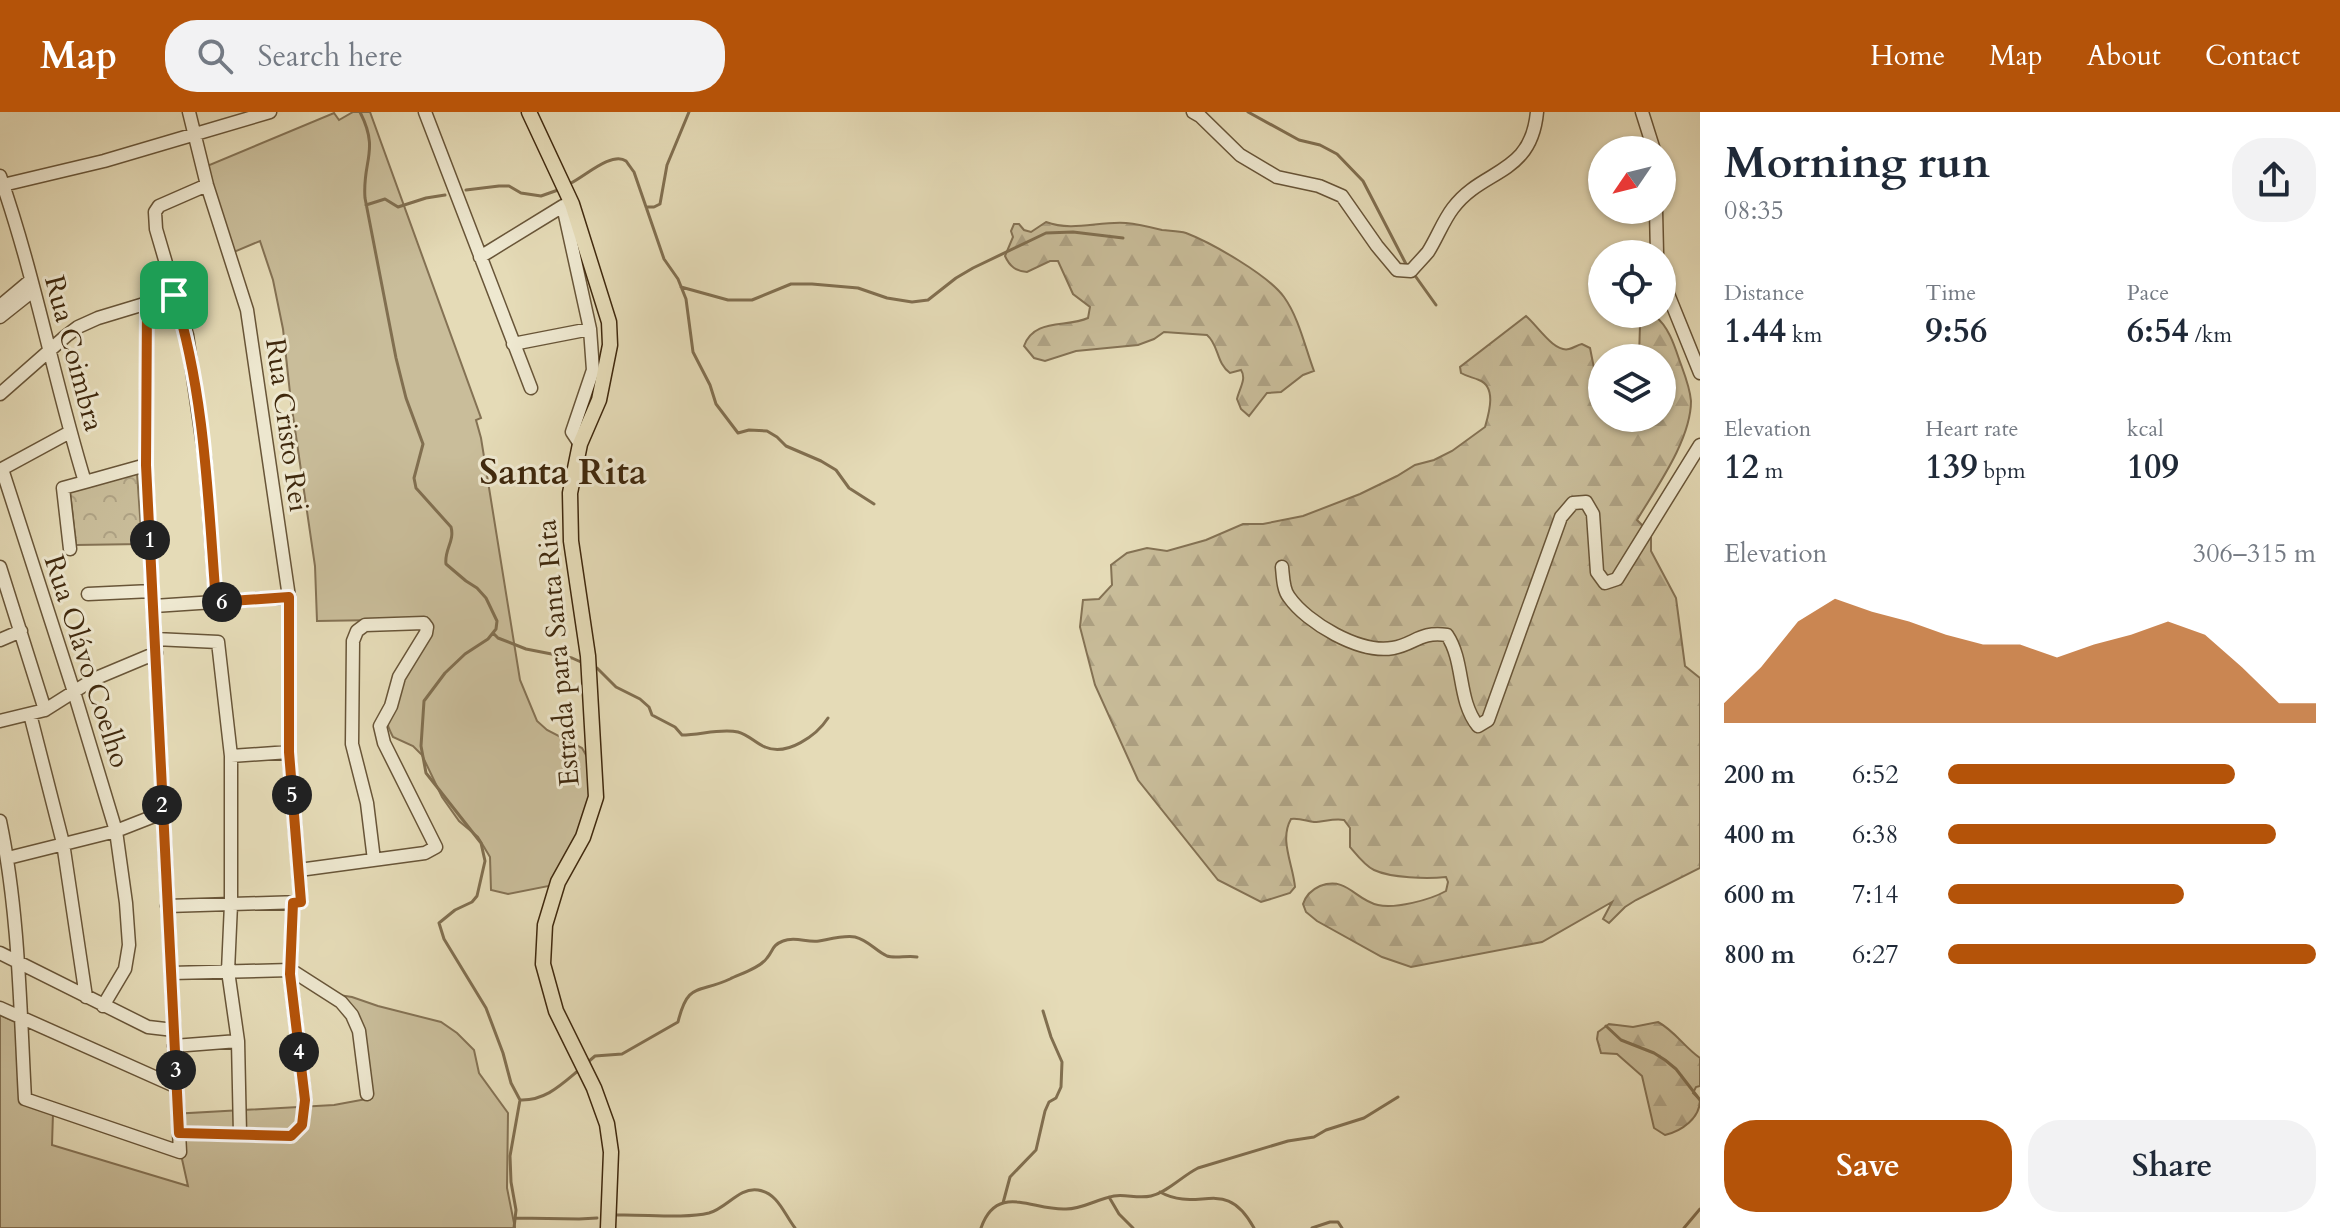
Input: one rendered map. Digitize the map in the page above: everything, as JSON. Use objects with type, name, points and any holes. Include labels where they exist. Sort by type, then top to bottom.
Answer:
[{"type":"main road","name":"Estrada para Santa Rita","points":[[529,112],[568,205],[609,322],[610,345],[599,400],[580,444],[570,493],[571,541],[588,656],[596,797],[583,837],[558,882],[545,925],[543,964],[556,1011],[594,1088],[607,1124],[611,1152],[608,1228]]},
{"type":"street","name":"Rua Cristo Rei","points":[[179,1133],[291,1136],[302,1125],[305,1100],[291,970],[299,870],[289,752],[289,597],[247,310],[207,185],[189,112]]},
{"type":"street","points":[[2,181],[104,161],[270,112]]},
{"type":"street","points":[[425,112],[531,388]]},
{"type":"street","points":[[1193,112],[1240,155],[1277,177],[1319,186],[1342,196],[1397,270],[1411,271],[1427,252],[1454,206],[1471,191],[1508,168],[1525,151],[1537,112]]},
{"type":"street","points":[[1642,112],[1650,136]]},
{"type":"street","name":"Rua Coimbra","points":[[2,181],[85,482]]},
{"type":"street","points":[[207,185],[159,206],[155,212],[156,229],[187,335],[205,459],[216,602]]},
{"type":"street","points":[[480,257],[568,205],[590,329],[593,370],[572,432],[580,444]]},
{"type":"street","points":[[0,306],[32,285]]},
{"type":"street","points":[[0,317],[32,285]]},
{"type":"street","points":[[0,394],[78,327],[174,295]]},
{"type":"street","points":[[0,821],[8,858],[18,962],[25,1099],[180,1152],[146,465],[147,303]]},
{"type":"street","points":[[1676,314],[1700,373]]},
{"type":"street","points":[[513,344],[590,329]]},
{"type":"street","points":[[1,470],[70,432]]},
{"type":"street","points":[[1282,567],[1287,596],[1319,627],[1367,647],[1393,648],[1431,632],[1447,635],[1454,645],[1469,715],[1478,726],[1488,720],[1561,517],[1573,503],[1586,502],[1593,514],[1597,572],[1605,583],[1617,579],[1700,445]]},
{"type":"street","points":[[70,549],[63,488],[146,465]]},
{"type":"street","name":"Rua Olávo Coelho","points":[[1,470],[116,831],[129,945],[125,969],[103,1006]]},
{"type":"street","points":[[0,567],[45,710]]},
{"type":"street","points":[[88,594],[152,591]]},
{"type":"street","points":[[154,606],[289,597]]},
{"type":"street","points":[[299,870],[374,860],[425,853],[436,847],[384,743],[380,726],[391,706],[399,677],[426,633],[424,623],[365,625],[357,631],[353,641],[352,744],[367,803],[374,860]]},
{"type":"street","points":[[0,640],[21,631]]},
{"type":"street","points":[[155,639],[218,642],[231,756],[228,971],[238,1041],[240,1134]]},
{"type":"street","points":[[0,721],[45,710],[94,679],[156,653]]},
{"type":"street","points":[[30,714],[63,843],[86,997]]},
{"type":"street","points":[[231,756],[289,752]]},
{"type":"street","points":[[8,858],[116,831],[162,813]]},
{"type":"street","points":[[167,906],[297,903]]},
{"type":"street","points":[[0,952],[148,1027],[174,1030]]},
{"type":"street","points":[[171,973],[291,970],[341,1002],[352,1015],[359,1031],[367,1094]]},
{"type":"street","points":[[0,1008],[177,1087]]},
{"type":"street","points":[[174,1046],[238,1041]]},
{"type":"green space","points":[[353,112],[370,112],[481,418],[476,420],[520,680],[537,721],[547,730],[582,748],[590,762],[592,796],[559,884],[508,894],[491,890],[490,857],[478,837],[459,821],[442,797],[422,755],[413,746],[393,737],[388,725],[391,702],[430,628],[378,620],[317,621],[315,566],[283,329],[273,280],[260,241],[234,252],[207,166],[334,113],[339,120]]},
{"type":"green space","points":[[1046,222],[1066,226],[1135,224],[1186,233],[1210,244],[1266,279],[1284,297],[1298,323],[1314,371],[1303,375],[1281,392],[1267,393],[1249,416],[1241,409],[1237,399],[1243,373],[1241,370],[1230,373],[1225,369],[1207,335],[1164,332],[1138,345],[1076,351],[1045,361],[1034,358],[1024,346],[1035,331],[1088,318],[1090,307],[1073,294],[1058,261],[1050,261],[1027,272],[1014,268],[1007,260],[1005,256],[1013,237],[1011,231],[1014,224],[1031,232]]},
{"type":"green space","points":[[1526,316],[1558,347],[1569,349],[1582,344],[1588,347],[1588,432],[1676,432],[1676,350],[1689,390],[1689,416],[1671,463],[1637,520],[1651,534],[1651,551],[1676,598],[1685,666],[1700,678],[1700,868],[1636,900],[1609,923],[1603,919],[1612,902],[1542,942],[1411,967],[1382,957],[1317,921],[1306,912],[1304,901],[1317,888],[1337,884],[1378,905],[1403,905],[1446,891],[1446,877],[1409,877],[1374,870],[1350,847],[1350,828],[1344,820],[1314,822],[1291,819],[1286,835],[1295,887],[1290,893],[1261,902],[1218,880],[1138,780],[1095,685],[1080,627],[1083,600],[1099,599],[1112,585],[1111,565],[1127,553],[1147,548],[1167,551],[1206,540],[1243,524],[1263,524],[1303,516],[1360,494],[1415,465],[1452,451],[1485,427],[1490,408],[1490,394],[1485,383],[1461,373],[1460,367]]},
{"type":"green space","points":[[1640,328],[1667,330],[1674,344],[1639,344]]},
{"type":"green space","points":[[137,473],[142,544],[76,545],[70,491]]},
{"type":"green space","points":[[332,994],[441,1022],[474,1050],[479,1073],[508,1113],[507,1188],[515,1228],[0,1228],[0,1015],[16,1022],[22,1097],[53,1113],[52,1145],[188,1186],[172,1114],[334,1105],[372,1098],[351,1022],[330,997]]},
{"type":"green space","points":[[1658,1022],[1700,1058],[1700,1086],[1693,1093],[1700,1100],[1697,1112],[1684,1127],[1665,1135],[1654,1128],[1642,1076],[1617,1054],[1601,1053],[1597,1039],[1598,1032],[1609,1024],[1633,1027]]},
{"type":"waterway","points":[[360,112],[370,147],[365,198],[396,358],[406,398],[423,444],[414,478],[416,488],[451,527],[446,564],[486,598],[497,621],[496,629],[488,639],[465,654],[445,673],[424,701],[421,746],[426,773],[481,843],[485,861],[477,896],[439,923],[444,939],[486,1008],[511,1083],[520,1100],[510,1156],[516,1210],[514,1228]]},
{"type":"waterway","points":[[646,207],[660,204],[667,165],[689,112]]},
{"type":"waterway","points":[[1248,112],[1299,140],[1320,145],[1337,154],[1363,181],[1406,264]]},
{"type":"waterway","points":[[571,183],[613,159],[626,161],[634,172],[664,259],[678,279],[686,299],[693,352],[716,404],[738,433],[767,431],[786,446],[836,470],[849,488],[874,504]]},
{"type":"waterway","points":[[466,190],[509,186],[521,193],[541,196],[558,190]]},
{"type":"waterway","points":[[366,205],[385,199],[398,207],[445,195]]},
{"type":"waterway","points":[[681,287],[728,300],[752,300],[791,284],[812,284],[858,288],[887,298],[912,302],[928,300],[973,268],[1046,233],[1073,232],[1123,238]]},
{"type":"waterway","points":[[1416,277],[1436,305]]},
{"type":"waterway","points":[[493,633],[526,649],[581,662]]},
{"type":"waterway","points":[[597,668],[616,687],[640,699],[652,715],[675,727],[682,735],[731,731],[742,733],[765,747],[783,749],[801,743],[828,718]]},
{"type":"waterway","points":[[588,1062],[595,1056],[622,1054],[678,1022],[690,994],[755,968],[783,941],[855,937],[887,956],[917,957]]},
{"type":"waterway","points":[[1003,1203],[1010,1177],[1036,1150],[1045,1111],[1061,1087],[1062,1062],[1043,1011]]},
{"type":"waterway","points":[[1606,1026],[1621,1040],[1665,1060],[1700,1100]]},
{"type":"waterway","points":[[520,1100],[545,1095],[579,1070]]},
{"type":"waterway","points":[[981,1228],[988,1214],[1006,1202],[1066,1209],[1114,1196],[1151,1196],[1198,1168],[1288,1141],[1314,1137],[1364,1118],[1398,1097]]},
{"type":"waterway","points":[[617,1215],[699,1215],[722,1207],[745,1192],[758,1190],[776,1200],[795,1228]]},
{"type":"waterway","points":[[1160,1192],[1174,1198],[1211,1198],[1233,1203],[1254,1228]]},
{"type":"waterway","points":[[1109,1197],[1119,1214],[1133,1228]]},
{"type":"waterway","points":[[1684,1228],[1700,1209]]},
{"type":"waterway","points":[[516,1218],[597,1218]]},
{"type":"waterway","points":[[1312,1228],[1330,1222],[1338,1222],[1342,1228]]},
{"type":"district","name":"Santa Rita","points":[[563,471]]},
{"type":"route","points":[[174,295],[187,335],[205,459],[216,602],[289,597],[289,752],[301,902],[293,903],[290,974],[305,1100],[302,1125],[291,1136],[179,1133],[146,465],[147,303],[174,295]]}]
